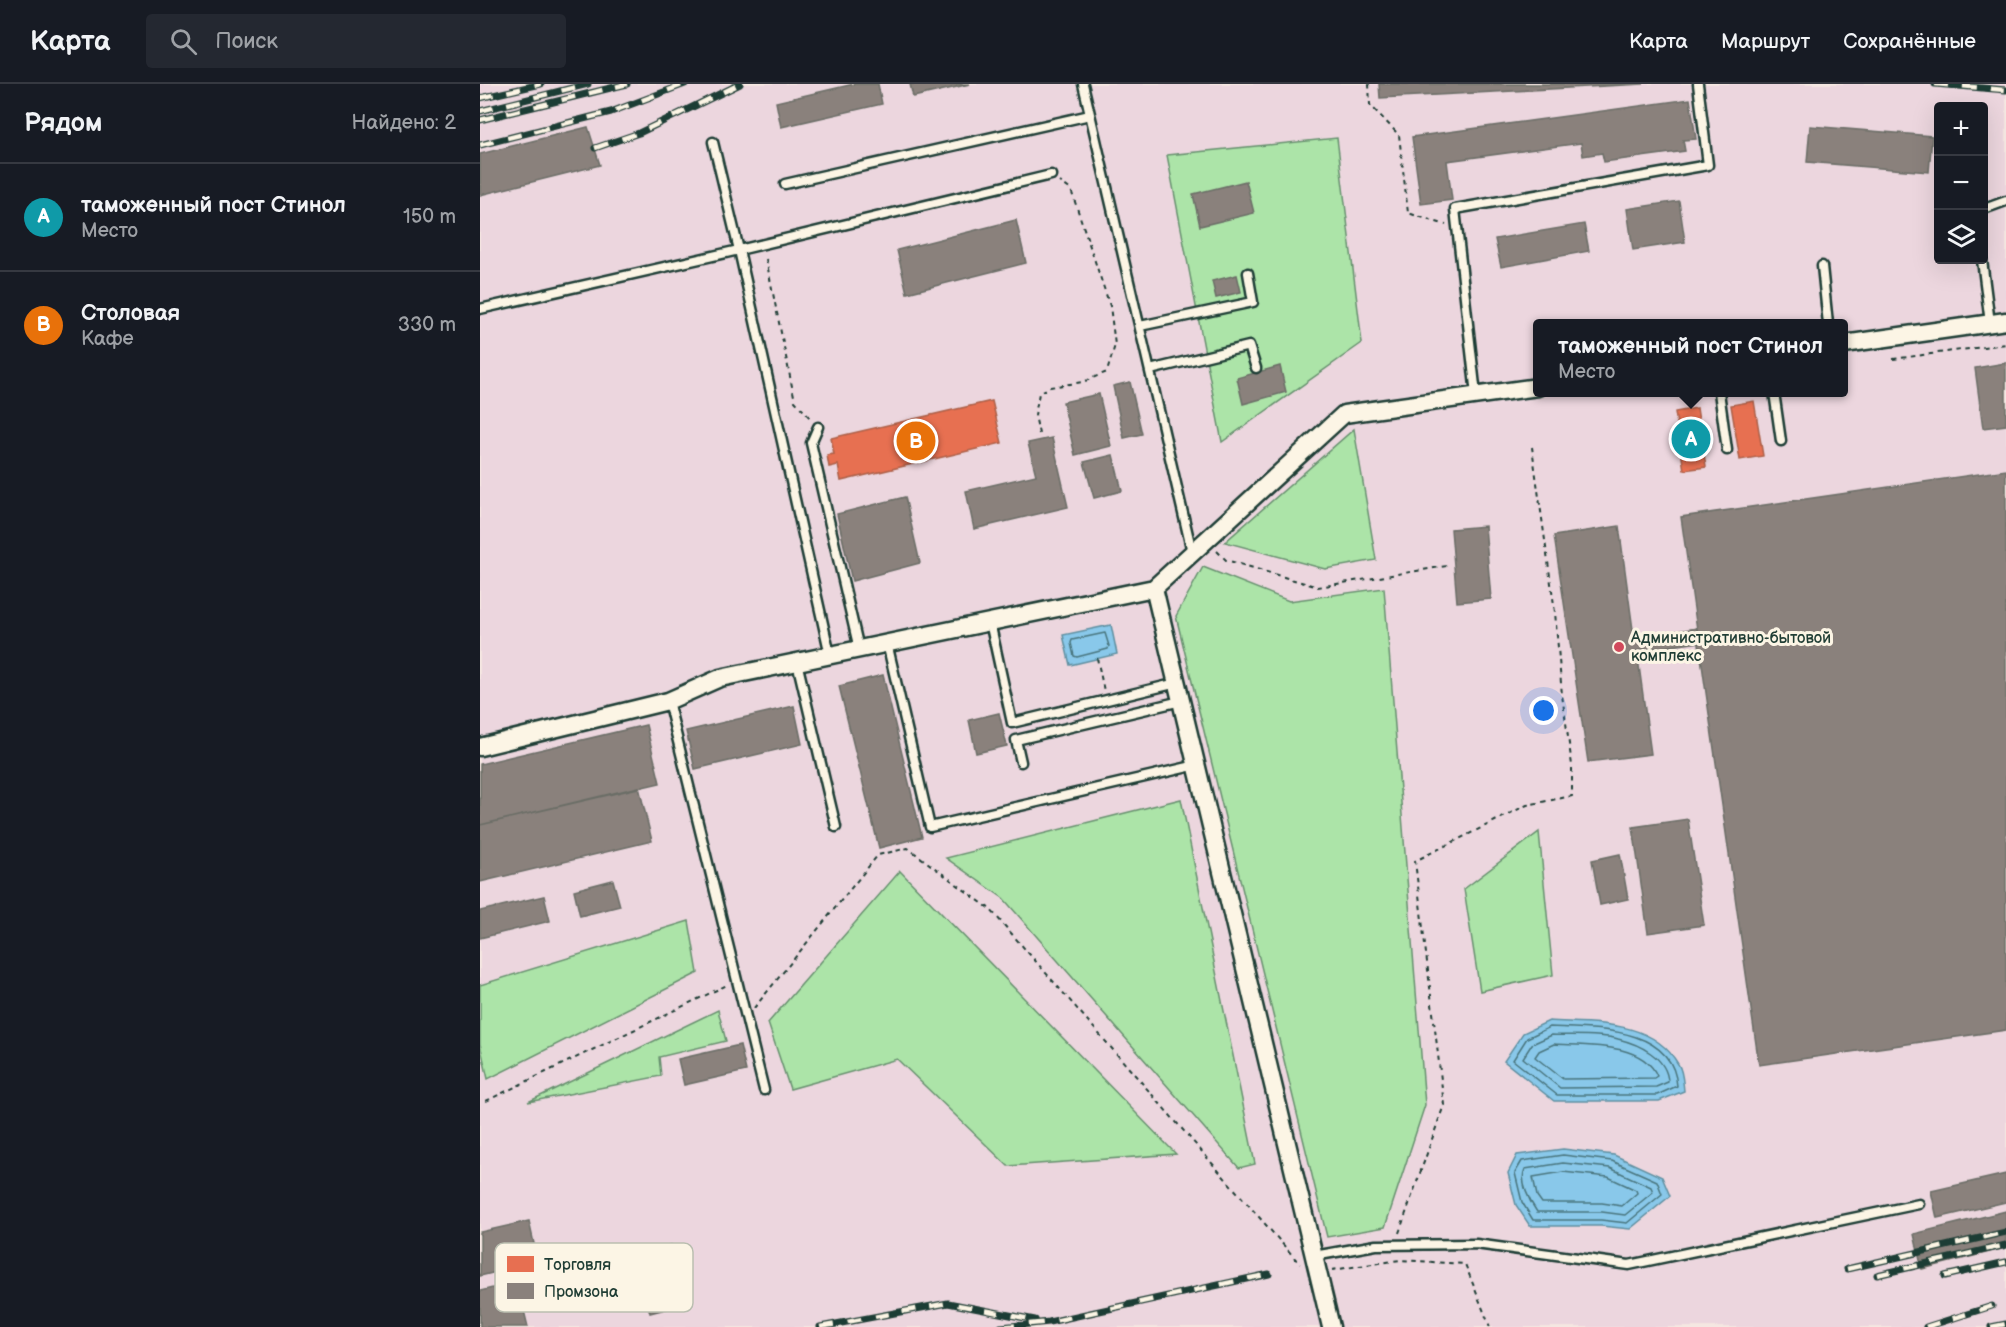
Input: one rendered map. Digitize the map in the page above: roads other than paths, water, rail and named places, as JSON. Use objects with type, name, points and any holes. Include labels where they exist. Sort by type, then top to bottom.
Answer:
[{"type":"street","points":[[1848,343],[1998,322]]},
{"type":"street","points":[[480,747],[668,701],[720,678],[1154,588],[1344,414],[1533,388]]},
{"type":"street","points":[[1154,588],[1197,765],[1308,1262],[1331,1327]]},
{"type":"lane","points":[[1083,84],[1192,553]]},
{"type":"lane","points":[[1476,395],[1455,209],[1708,165],[1698,84]]},
{"type":"lane","points":[[785,184],[1090,114]]},
{"type":"lane","points":[[713,142],[830,655]]},
{"type":"lane","points":[[480,309],[1051,175]]},
{"type":"lane","points":[[1988,207],[2006,201]]},
{"type":"lane","points":[[1983,264],[1998,322]]},
{"type":"lane","points":[[1822,266],[1827,319]]},
{"type":"lane","points":[[1140,326],[1253,302],[1248,273]]},
{"type":"lane","points":[[1150,370],[1249,346],[1256,368]]},
{"type":"lane","points":[[1720,397],[1727,450]]},
{"type":"lane","points":[[1775,397],[1781,441]]},
{"type":"lane","points":[[818,427],[811,443],[859,649]]},
{"type":"lane","points":[[990,622],[1012,723],[1177,683]]},
{"type":"lane","points":[[887,643],[930,827],[1197,765]]},
{"type":"lane","points":[[797,662],[836,827]]},
{"type":"lane","points":[[1020,762],[1016,740],[1181,700]]},
{"type":"lane","points":[[668,701],[764,1090]]},
{"type":"lane","points":[[1308,1262],[1376,1245],[1476,1244],[1629,1265],[1919,1204]]},
{"type":"water","points":[[1111,625],[1117,654],[1070,665],[1063,635]]},
{"type":"water","points":[[1549,1021],[1603,1024],[1638,1031],[1667,1049],[1680,1067],[1684,1091],[1659,1101],[1554,1101],[1504,1061],[1523,1033]]},
{"type":"water","points":[[1563,1149],[1614,1155],[1662,1177],[1670,1196],[1630,1229],[1601,1226],[1530,1226],[1516,1205],[1508,1173],[1517,1155]]},
{"type":"railway","points":[[480,98],[541,84]]},
{"type":"railway","points":[[480,111],[588,84]]},
{"type":"railway","points":[[480,120],[627,84]]},
{"type":"railway","points":[[480,145],[611,112],[685,84]]},
{"type":"railway","points":[[595,148],[639,133],[740,84]]},
{"type":"railway","points":[[1935,84],[2006,90]]},
{"type":"railway","points":[[1847,1269],[2006,1232]]},
{"type":"railway","points":[[1877,1275],[2006,1245]]},
{"type":"railway","points":[[1945,1276],[2006,1262]]},
{"type":"railway","points":[[1001,1327],[1049,1322],[1269,1274]]},
{"type":"railway","points":[[820,1327],[948,1303],[1035,1320]]},
{"type":"railway","points":[[1926,1327],[1992,1306]]},
{"type":"railway","points":[[1991,1327],[2006,1324]]},
{"type":"place","name":"таможенный пост Стинол","points":[[1691,439]]},
{"type":"place","name":"Столовая","points":[[916,441]]},
{"type":"place","name":"Административно-бытовой комплекс","points":[[1619,647]]}]
